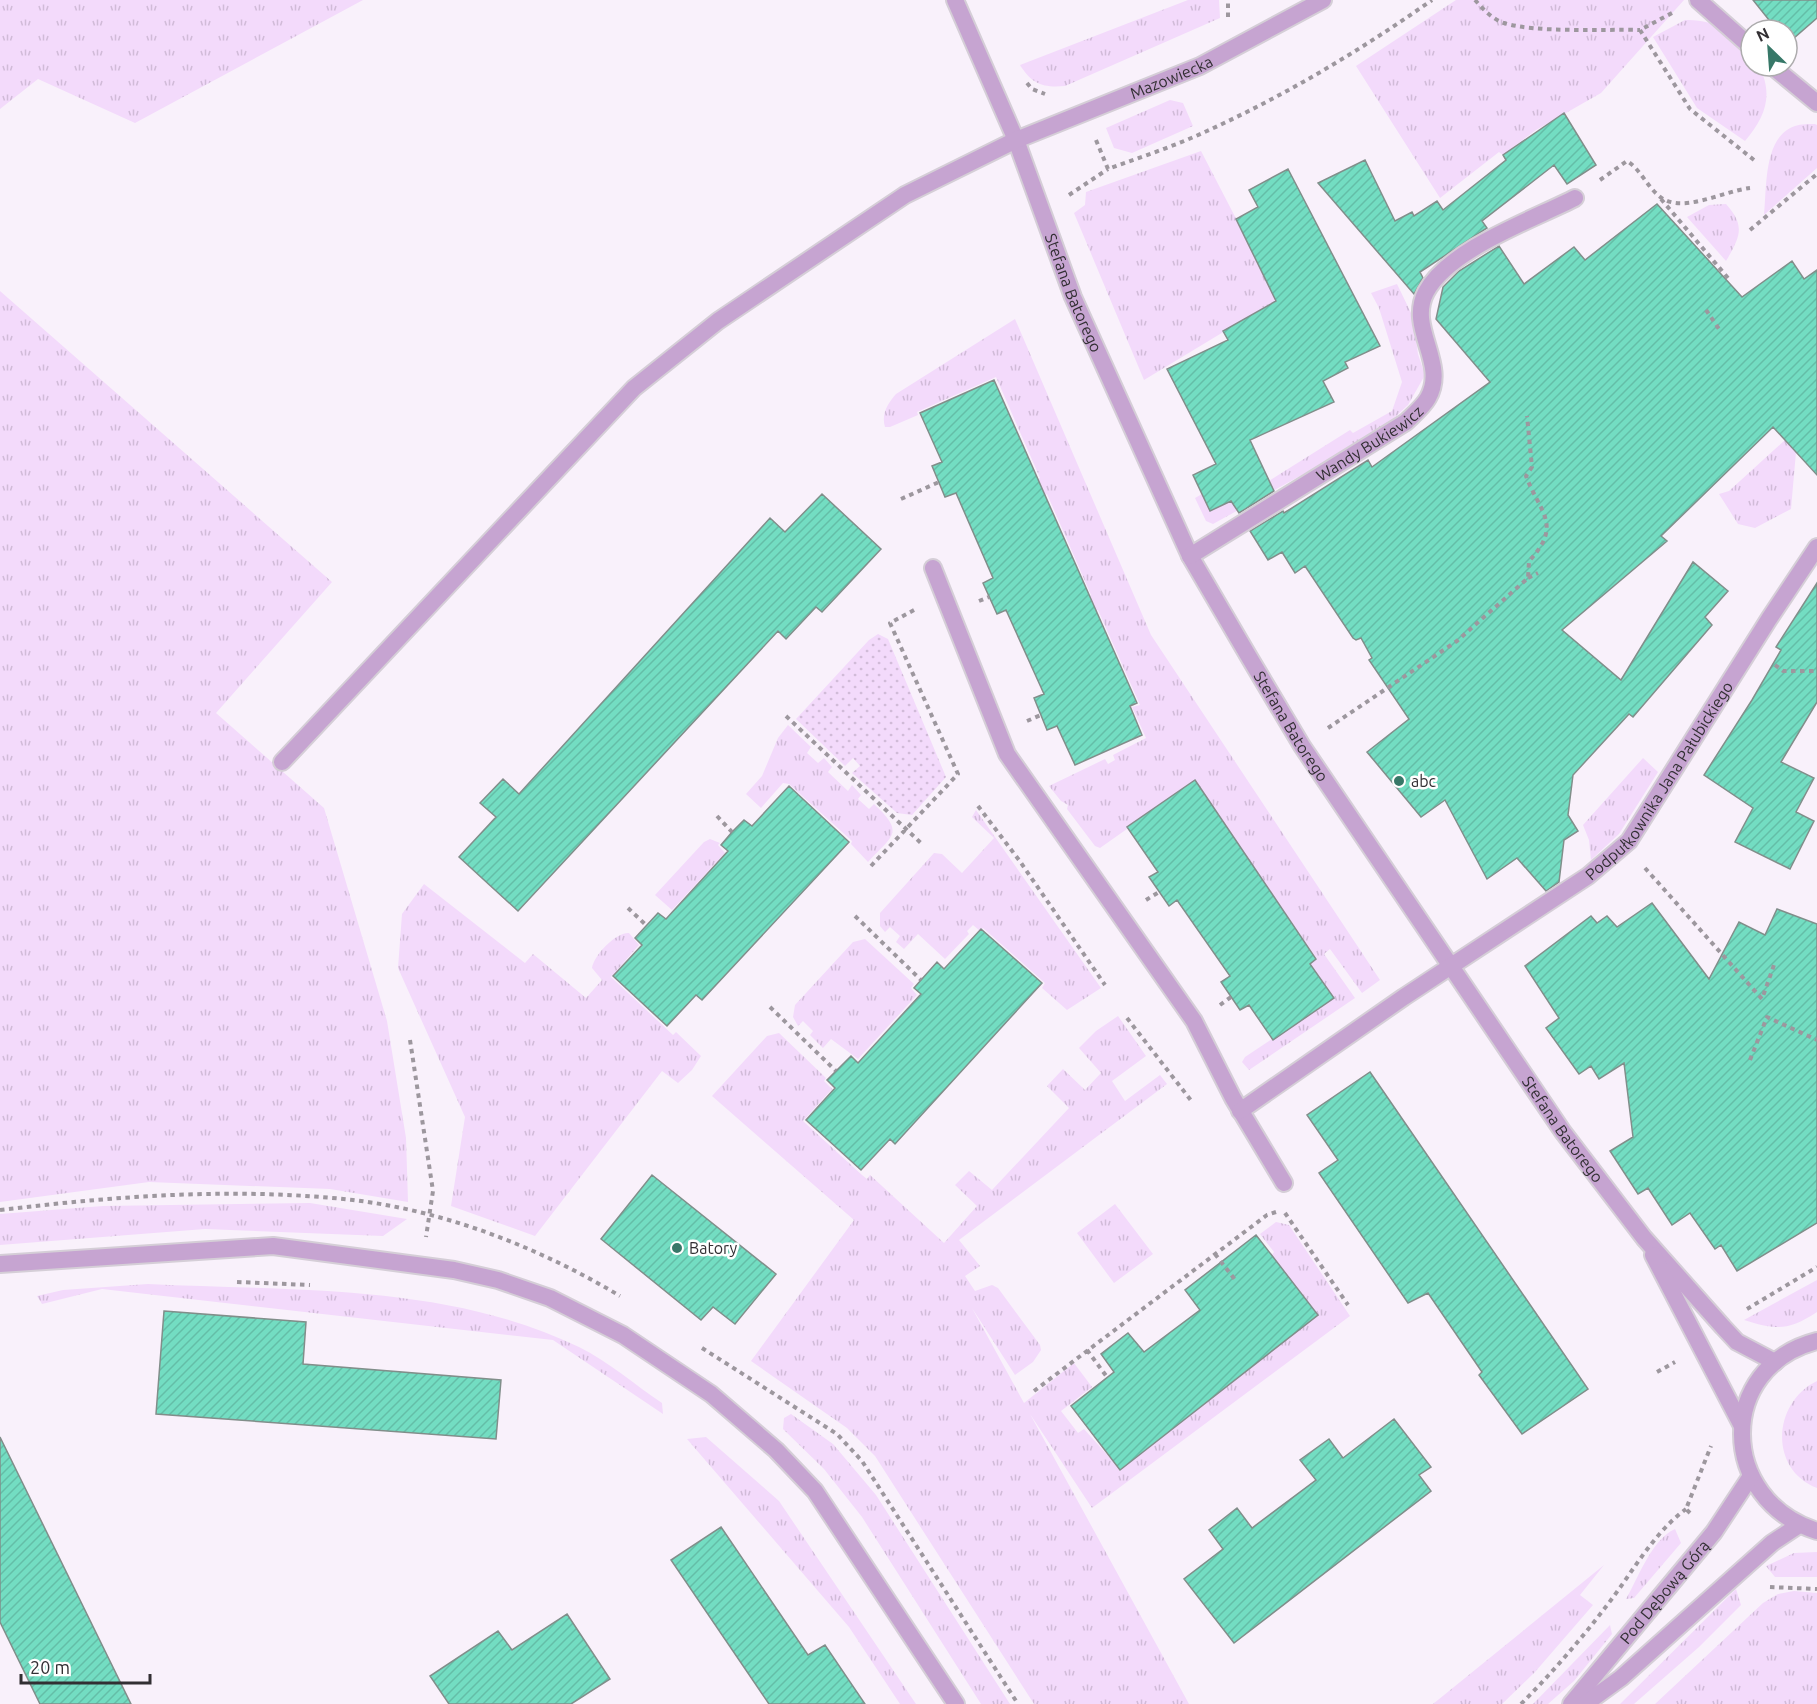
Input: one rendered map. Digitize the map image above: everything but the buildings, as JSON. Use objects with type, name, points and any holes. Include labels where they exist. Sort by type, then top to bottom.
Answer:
[{"type":"street","name":"Stefana Batorego","points":[[955,0],[1016,140],[1073,297],[1190,556],[1302,746],[1453,966],[1563,1132],[1644,1238],[1737,1342],[1775,1362]]},
{"type":"street","name":"Mazowiecka","points":[[282,762],[634,388],[718,321],[905,195],[1016,140],[1200,66],[1323,0]]},
{"type":"street","points":[[1698,0],[1739,36]]},
{"type":"street","points":[[1787,78],[1817,103]]},
{"type":"street","name":"Wandy Bukiewicz","points":[[1190,556],[1398,428],[1421,406],[1431,389],[1434,370],[1422,329],[1423,307],[1425,295],[1443,270],[1460,256],[1575,198]]},
{"type":"street","name":"Podpułkownika Jana Pałubickiego","points":[[1240,1111],[1404,997],[1588,876],[1629,841],[1817,547]]},
{"type":"street","points":[[933,568],[1007,754],[1194,1022],[1240,1111],[1284,1183]]},
{"type":"street","points":[[1644,1238],[1742,1426]]},
{"type":"street","points":[[0,1264],[273,1246],[421,1264],[498,1280],[550,1298],[623,1335],[711,1394],[753,1428],[815,1491],[956,1704]]},
{"type":"street","points":[[1817,1341],[1792,1350],[1775,1362],[1757,1382],[1746,1407],[1742,1426],[1744,1459],[1751,1476],[1773,1508],[1799,1525],[1817,1531]]},
{"type":"street","name":"Pod Dębową Górą","points":[[1571,1704],[1714,1532],[1751,1476]]},
{"type":"street","points":[[1586,1704],[1621,1678],[1772,1543],[1799,1525]]},
{"type":"path","points":[[1475,0],[1492,17],[1514,25],[1640,30],[1698,0]]},
{"type":"path","points":[[1640,30],[1690,109],[1755,160]]},
{"type":"path","points":[[1022,79],[1032,89],[1049,96]]},
{"type":"path","points":[[1575,198],[1627,161],[1728,278]]},
{"type":"path","points":[[1042,212],[1108,169]]},
{"type":"path","points":[[1750,230],[1817,174]]},
{"type":"path","points":[[1659,196],[1669,203],[1681,205],[1750,188]]},
{"type":"path","points":[[1706,310],[1719,329]]},
{"type":"path","points":[[1527,416],[1532,467],[1526,476],[1547,519],[1544,545],[1529,561],[1528,578]]},
{"type":"path","points":[[901,499],[939,482]]},
{"type":"path","points":[[1302,746],[1457,641],[1528,578],[1538,573]]},
{"type":"path","points":[[871,866],[904,828],[958,774],[890,623],[917,608],[915,602]]},
{"type":"path","points":[[1751,648],[1783,671],[1817,671]]},
{"type":"path","points":[[786,716],[922,844]]},
{"type":"path","points":[[978,806],[1019,860],[1105,985]]},
{"type":"path","points":[[717,816],[732,832]]},
{"type":"path","points":[[1651,878],[1762,999],[1774,965]]},
{"type":"path","points":[[628,908],[646,926]]},
{"type":"path","points":[[855,916],[921,980]]},
{"type":"path","points":[[770,1007],[836,1071]]},
{"type":"path","points":[[1750,1060],[1767,1017],[1817,1040]]},
{"type":"path","points":[[1127,1018],[1192,1103]]},
{"type":"path","points":[[410,1040],[433,1191],[421,1264]]},
{"type":"path","points":[[1034,1391],[1267,1215],[1284,1210],[1348,1305]]},
{"type":"path","points":[[1215,1254],[1236,1281]]},
{"type":"path","points":[[1746,1310],[1817,1267]]},
{"type":"path","points":[[233,1282],[312,1285]]},
{"type":"path","points":[[1087,1350],[1107,1377]]},
{"type":"path","points":[[1657,1372],[1682,1358]]},
{"type":"path","points":[[1521,1704],[1554,1671],[1602,1611],[1665,1525],[1686,1509]]},
{"type":"green space","points":[[0,0],[363,0],[135,123],[38,79],[0,109]]},
{"type":"green space","points":[[1188,0],[1219,0],[1220,18],[1065,86],[1050,86],[1034,81],[1020,65]]},
{"type":"green space","points":[[1456,0],[1684,0],[1601,93],[1536,130],[1503,155],[1499,152],[1440,198],[1356,66]]},
{"type":"green space","points":[[1685,20],[1696,20],[1722,29],[1739,43],[1739,78],[1764,78],[1766,87],[1762,115],[1745,141],[1697,108],[1653,37]]},
{"type":"green space","points":[[1170,100],[1183,103],[1193,126],[1132,153],[1114,148],[1106,128]]},
{"type":"green space","points":[[1817,125],[1817,168],[1764,215],[1769,164],[1777,141],[1795,126]]},
{"type":"green space","points":[[1201,151],[1272,288],[1283,322],[1268,305],[1144,380],[1074,213],[1085,205],[1086,192]]},
{"type":"green space","points":[[1726,204],[1736,219],[1739,232],[1726,261],[1687,217],[1709,205]]},
{"type":"green space","points":[[1397,284],[1413,317],[1418,354],[1425,375],[1408,405],[1378,433],[1213,524],[1206,521],[1195,498],[1202,494],[1211,511],[1269,481],[1350,430],[1353,433],[1392,411],[1402,382],[1379,308],[1371,293]]},
{"type":"green space","points":[[0,291],[332,582],[216,713],[324,808],[387,1021],[406,1138],[408,1202],[330,1189],[149,1182],[0,1202]]},
{"type":"green space","points":[[1015,319],[1151,635],[1380,980],[1362,993],[1330,949],[1324,954],[1355,998],[1249,1070],[1242,1062],[1245,1057],[1334,998],[1310,963],[1317,959],[1195,781],[1100,848],[1095,846],[1067,809],[1068,805],[1061,801],[1049,786],[1105,759],[1108,764],[1115,760],[1113,755],[1146,738],[1132,707],[1140,705],[1098,610],[1091,612],[1084,598],[1091,595],[1047,494],[1040,497],[1033,482],[1040,478],[996,377],[917,412],[918,415],[885,427],[886,409],[896,394]]},
{"type":"green space","points":[[1785,440],[1796,452],[1791,509],[1755,528],[1738,524],[1719,494],[1729,491]]},
{"type":"green space","points":[[878,634],[888,639],[946,777],[912,815],[897,813],[852,773],[860,766],[853,758],[845,766],[796,719],[869,640]]},
{"type":"green space","points":[[788,725],[811,747],[807,753],[818,763],[824,758],[832,767],[828,772],[848,791],[852,785],[861,795],[858,799],[869,809],[874,804],[890,822],[892,834],[868,862],[851,844],[852,841],[789,784],[783,783],[761,808],[746,794],[762,776],[778,738]]},
{"type":"green space","points":[[1643,758],[1658,772],[1619,834],[1591,860],[1589,840],[1583,825]]},
{"type":"green space","points":[[976,810],[1101,988],[1067,1010],[1042,988],[1045,983],[983,928],[980,931],[973,925],[967,931],[969,934],[945,959],[918,934],[904,949],[896,942],[900,936],[890,927],[885,932],[880,926],[880,913],[934,853],[942,854],[962,873],[994,838],[972,817]]},
{"type":"green space","points":[[710,839],[720,843],[718,845],[725,853],[672,910],[655,895],[704,842]]},
{"type":"green space","points":[[424,884],[525,963],[533,954],[586,998],[602,980],[592,968],[597,957],[612,940],[629,933],[639,945],[611,977],[673,1035],[676,1032],[701,1056],[692,1070],[678,1083],[662,1071],[535,1236],[451,1206],[465,1117],[398,968],[402,914]]},
{"type":"green space","points":[[865,939],[914,984],[911,988],[917,995],[858,1059],[831,1039],[823,1048],[810,1035],[813,1031],[803,1021],[798,1026],[793,1017],[795,1005],[853,942]]},
{"type":"green space","points":[[1118,1016],[1146,1056],[1112,1081],[1125,1101],[1160,1075],[1167,1084],[959,1240],[980,1266],[965,1276],[975,1291],[992,1285],[998,1288],[1040,1345],[1041,1350],[1033,1362],[1015,1375],[972,1308],[1024,1403],[1074,1363],[1092,1387],[1061,1411],[1078,1433],[1084,1429],[1120,1469],[1274,1252],[1260,1234],[1276,1222],[1289,1225],[1350,1316],[1092,1508],[1030,1414],[1189,1704],[1034,1704],[875,1456],[847,1428],[751,1361],[854,1220],[712,1096],[767,1036],[779,1033],[826,1078],[824,1081],[832,1089],[803,1121],[862,1175],[867,1179],[870,1175],[944,1243],[977,1206],[955,1185],[969,1171],[992,1190],[1069,1108],[1047,1086],[1063,1069],[1085,1090],[1101,1073],[1079,1048],[1096,1031]]},
{"type":"green space","points":[[310,1203],[407,1219],[383,1236],[205,1229],[0,1245],[0,1214],[103,1206]]},
{"type":"green space","points":[[1115,1204],[1153,1254],[1114,1283],[1077,1233]]},
{"type":"green space","points":[[1817,1280],[1817,1312],[1798,1323],[1774,1327],[1744,1320]]},
{"type":"green space","points":[[148,1284],[368,1294],[476,1311],[528,1326],[590,1353],[662,1403],[663,1414],[553,1340],[102,1289],[42,1304],[37,1296],[63,1290]]},
{"type":"green space","points":[[1817,1381],[1817,1488],[1801,1479],[1790,1466],[1784,1451],[1782,1435],[1785,1419],[1792,1404],[1802,1391]]},
{"type":"green space","points":[[791,1414],[833,1444],[876,1495],[1010,1704],[981,1704],[862,1517],[824,1469],[783,1429],[784,1418]]},
{"type":"green space","points":[[706,1437],[779,1501],[916,1704],[900,1704],[849,1627],[687,1439]]},
{"type":"green space","points":[[1675,1529],[1681,1543],[1634,1598],[1626,1599],[1652,1550],[1659,1541]]},
{"type":"green space","points":[[1817,1552],[1817,1577],[1775,1577],[1766,1566],[1794,1553]]},
{"type":"green space","points":[[1604,1565],[1580,1595],[1593,1605],[1535,1672],[1502,1704],[1433,1704]]},
{"type":"green space","points":[[1736,1589],[1741,1605],[1699,1647],[1634,1704],[1620,1704]]},
{"type":"green space","points":[[1794,1591],[1817,1593],[1817,1704],[1655,1704],[1763,1603],[1778,1594]]},
{"type":"green space","points":[[1610,1625],[1612,1634],[1574,1681],[1548,1704],[1533,1704]]},
{"type":"place","name":"abc","points":[[1399,781]]},
{"type":"place","name":"Batory","points":[[677,1248]]}]
